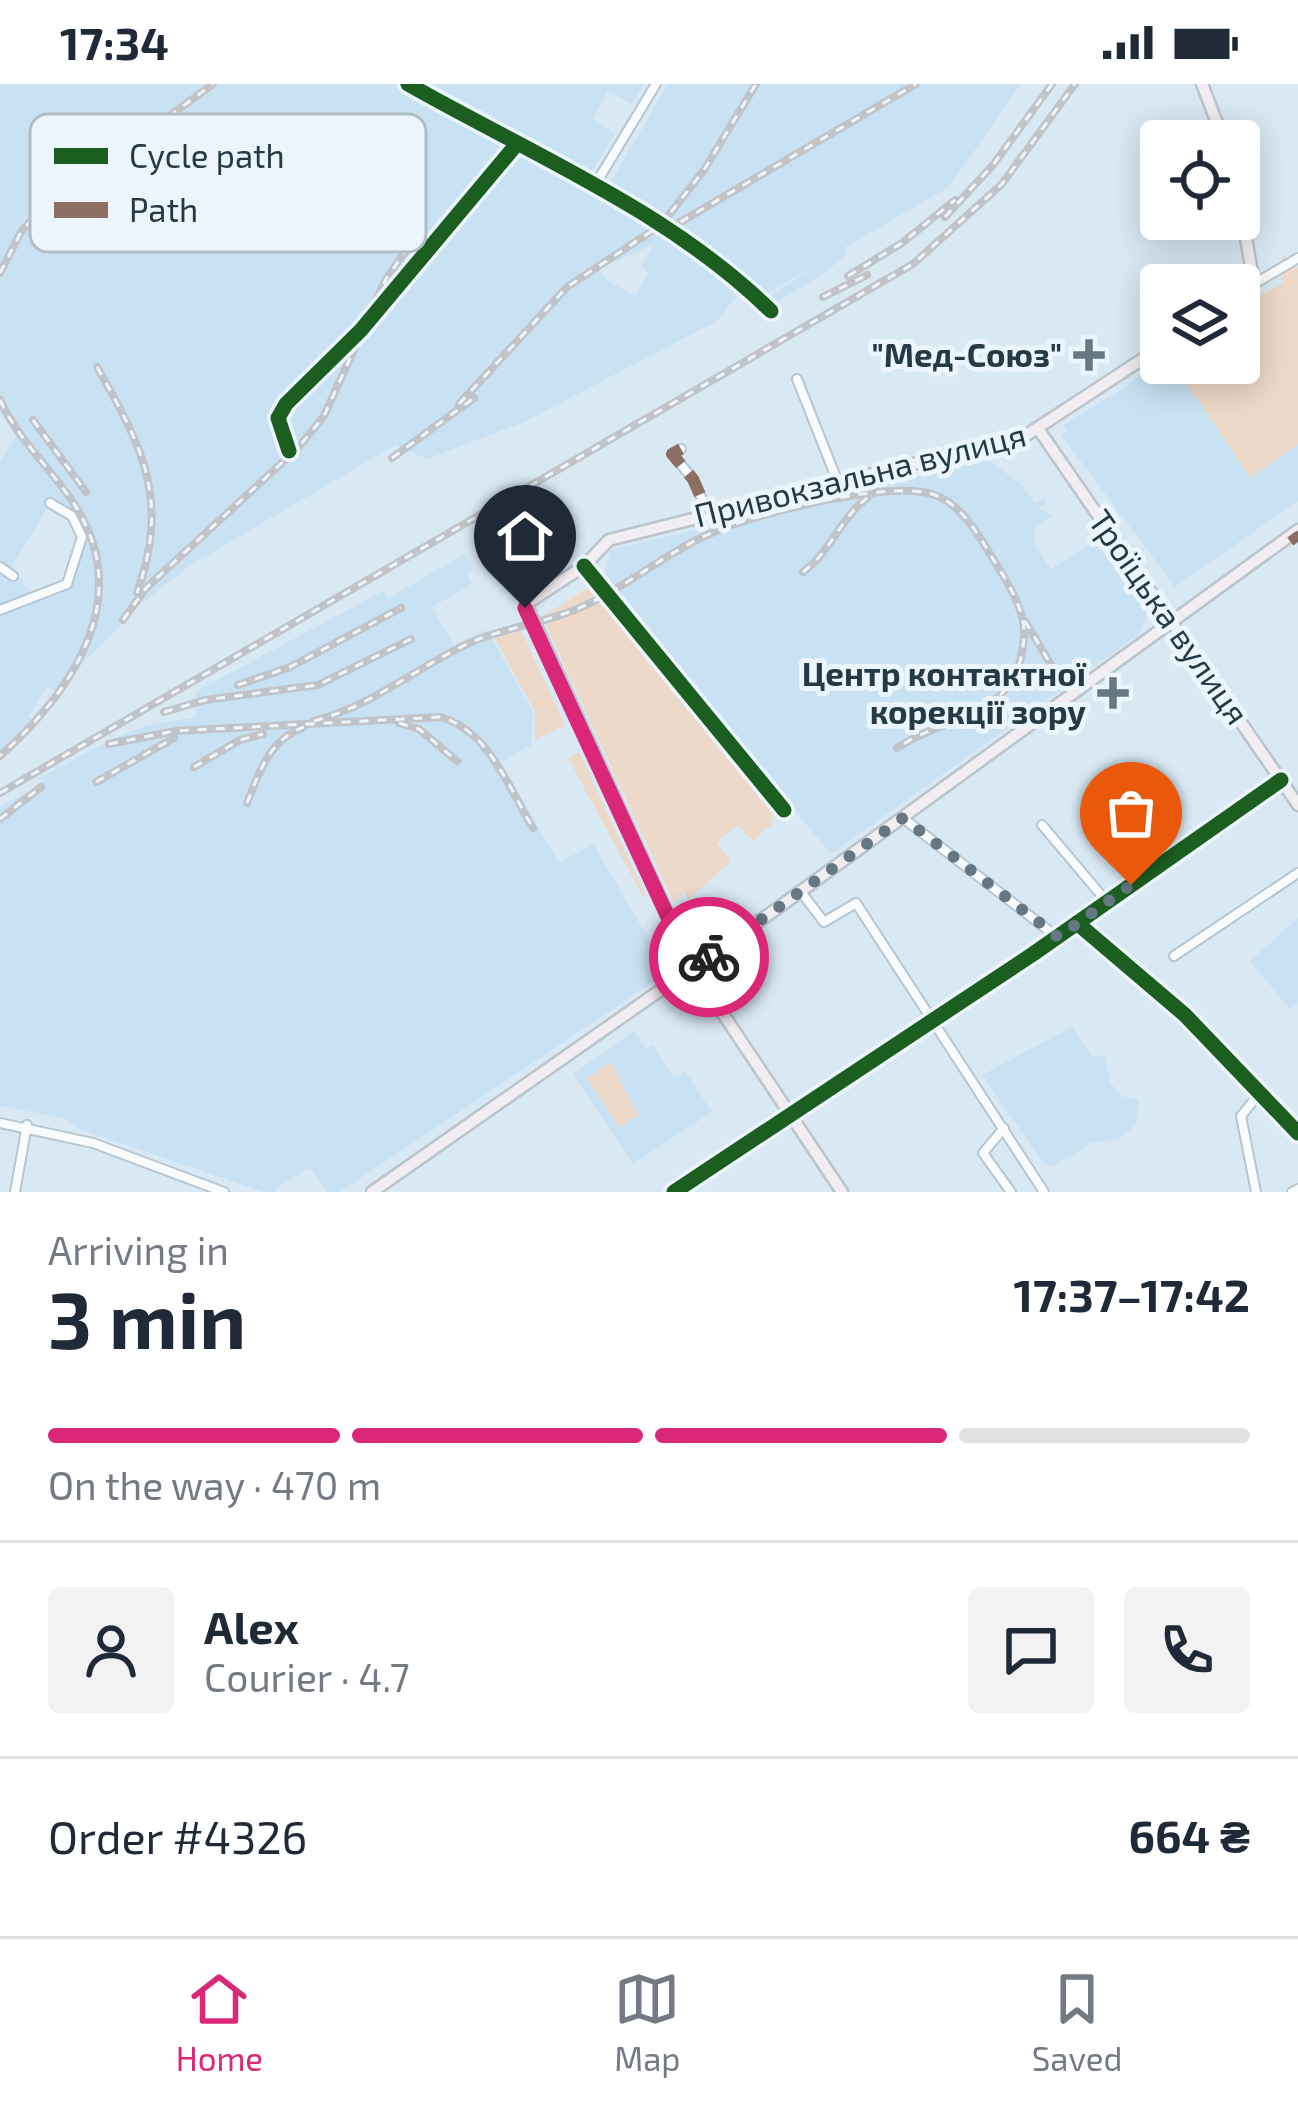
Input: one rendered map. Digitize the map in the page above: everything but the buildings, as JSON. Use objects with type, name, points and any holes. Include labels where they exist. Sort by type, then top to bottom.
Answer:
[{"type":"main road","points":[[1203,87],[1216,120]]},
{"type":"main road","name":"Привокзальна вулиця","points":[[584,566],[609,540],[1039,430],[1140,361]]},
{"type":"main road","name":"Троїцька вулиця","points":[[1039,430],[1298,805]]},
{"type":"main road","points":[[372,1192],[801,892],[1172,619],[1296,535]]},
{"type":"main road","points":[[584,566],[528,601],[525,611],[692,969],[842,1192]]},
{"type":"street","points":[[408,84],[595,185],[719,263],[771,311]]},
{"type":"street","points":[[595,185],[656,84]]},
{"type":"street","points":[[426,252],[516,145]]},
{"type":"street","points":[[289,451],[278,418],[286,404],[361,329],[426,252]]},
{"type":"street","points":[[1260,280],[1298,258]]},
{"type":"street","points":[[797,379],[837,480]]},
{"type":"street","points":[[681,449],[672,454],[693,478],[708,513]]},
{"type":"street","points":[[0,610],[67,584],[82,537],[72,516],[50,503]]},
{"type":"street","points":[[584,566],[784,810]]},
{"type":"street","points":[[0,567],[14,577]]},
{"type":"street","points":[[674,1192],[1058,937],[1281,780]]},
{"type":"street","points":[[903,818],[1058,937]]},
{"type":"street","points":[[1042,825],[1107,902]]},
{"type":"street","points":[[1174,956],[1298,873]]},
{"type":"street","points":[[801,892],[824,922],[856,903],[1044,1192]]},
{"type":"street","points":[[1077,923],[1185,1015],[1298,1132]]},
{"type":"street","points":[[1256,1192],[1241,1116],[1259,1094]]},
{"type":"street","points":[[0,1123],[27,1125],[93,1143],[224,1192]]},
{"type":"street","points":[[15,1192],[27,1125]]},
{"type":"street","points":[[1004,1128],[982,1153],[1011,1192]]},
{"type":"shaded area","points":[[0,84],[393,84],[666,236],[737,295],[717,321],[524,422],[427,459],[395,445],[191,565],[143,602],[55,691],[47,686],[29,716],[32,719],[0,751],[0,461],[16,436],[0,412]],"holes":[[[654,244],[641,267],[648,272],[636,296],[606,280],[599,269]],[[50,503],[72,516],[82,537],[67,584],[33,595],[12,567]]]},
{"type":"shaded area","points":[[432,84],[644,84],[632,104],[608,91],[593,119],[615,133],[592,171]]},
{"type":"shaded area","points":[[668,84],[1021,84],[949,187],[844,248],[846,255],[825,273],[776,302],[771,296],[813,267],[765,294],[708,248],[609,185]]},
{"type":"shaded area","points":[[1284,254],[1298,268],[1298,444],[1250,478],[1187,384],[1260,384],[1260,296],[1283,283],[1276,269]]},
{"type":"shaded area","points":[[1140,375],[1140,384],[1187,384],[1250,477],[1298,444],[1298,501],[1175,587],[1061,435],[1067,431],[1063,425]]},
{"type":"shaded area","points":[[988,460],[1021,484],[1035,503],[1044,498],[1047,503],[1039,509],[1053,515],[1035,528],[1035,545],[1051,569],[1095,541],[1148,614],[1138,635],[831,854],[603,579],[611,550]]},
{"type":"shaded area","points":[[465,554],[473,569],[466,573],[472,584],[432,607],[454,645],[487,630],[533,712],[531,745],[501,762],[559,863],[593,844],[668,972],[340,1192],[327,1192],[310,1168],[276,1192],[263,1192],[83,1130],[63,1118],[0,1106],[0,807],[42,784],[39,778],[115,738],[147,725],[197,717],[195,692],[383,591],[388,598]]},
{"type":"shaded area","points":[[590,586],[601,600],[621,603],[667,660],[668,666],[659,670],[698,707],[715,736],[733,738],[785,799],[782,805],[766,796],[775,808],[771,825],[753,841],[737,825],[717,843],[731,861],[689,899],[684,892],[674,903],[542,617]]},
{"type":"shaded area","points":[[521,630],[565,725],[535,740],[535,712],[495,638]]},
{"type":"shaded area","points":[[579,752],[646,896],[568,758]]},
{"type":"shaded area","points":[[1298,918],[1298,1003],[1290,1009],[1250,961]]},
{"type":"shaded area","points":[[1072,1027],[1092,1056],[1105,1055],[1110,1082],[1121,1096],[1139,1100],[1136,1124],[1119,1139],[1091,1143],[1052,1167],[1044,1164],[982,1075]]},
{"type":"shaded area","points":[[634,1031],[646,1049],[652,1045],[674,1078],[685,1071],[712,1112],[633,1164],[573,1074]]},
{"type":"shaded area","points":[[611,1062],[638,1116],[619,1127],[587,1078]]},
{"type":"railway","points":[[172,114],[213,84]]},
{"type":"railway","points":[[459,404],[567,287],[661,225],[704,170],[756,84]]},
{"type":"railway","points":[[665,231],[916,84]]},
{"type":"railway","points":[[945,217],[993,165],[1052,84]]},
{"type":"railway","points":[[0,793],[913,264],[1002,184],[1075,84]]},
{"type":"railway","points":[[848,276],[902,243],[955,200]]},
{"type":"railway","points":[[0,273],[30,222]]},
{"type":"railway","points":[[123,620],[146,588],[298,448],[324,416],[386,279],[405,252]]},
{"type":"railway","points":[[823,297],[867,275]]},
{"type":"railway","points":[[97,367],[127,423],[147,475],[151,529],[137,593]]},
{"type":"railway","points":[[392,458],[474,398]]},
{"type":"railway","points":[[0,400],[70,498],[90,534],[98,569],[98,604],[89,638],[73,670],[52,701],[0,756]]},
{"type":"railway","points":[[33,420],[86,492]]},
{"type":"railway","points":[[314,721],[371,698],[475,641],[588,604],[714,532],[825,500],[915,491],[944,499],[973,528],[1013,593],[1024,637],[1010,684],[996,699],[897,748]]},
{"type":"railway","points":[[803,572],[867,498]]},
{"type":"railway","points":[[238,685],[290,667],[401,608]]},
{"type":"railway","points":[[1025,621],[1056,673]]},
{"type":"railway","points":[[164,712],[205,700],[318,685],[411,639]]},
{"type":"railway","points":[[109,744],[175,731],[441,717],[458,724],[485,748],[533,828]]},
{"type":"railway","points":[[399,723],[419,729],[457,761]]},
{"type":"railway","points":[[247,803],[274,748],[304,727]]},
{"type":"railway","points":[[194,767],[240,740],[263,734]]},
{"type":"railway","points":[[96,782],[174,738]]},
{"type":"railway","points":[[0,819],[41,787]]},
{"type":"marked path","points":[[681,449],[672,454],[693,479],[708,513]]},
{"type":"marked path","points":[[1292,534],[1298,542]]},
{"type":"cycle path","points":[[408,84],[644,214],[731,275],[771,311]]},
{"type":"cycle path","points":[[289,451],[278,418],[286,404],[361,330],[516,145]]},
{"type":"cycle path","points":[[584,566],[784,810]]},
{"type":"cycle path","points":[[674,1192],[1033,954],[1281,780]]},
{"type":"cycle path","points":[[1077,923],[1185,1015],[1298,1133]]},
{"type":"way so far","points":[[709,957],[903,818],[1058,937],[1131,885]]},
{"type":"place","name":"\"Мед-Союз\"","points":[[1089,355]]},
{"type":"place","name":"Центр контактної корекції зору","points":[[1113,693]]},
{"type":"route","points":[[525,608],[692,969],[709,957]]}]
